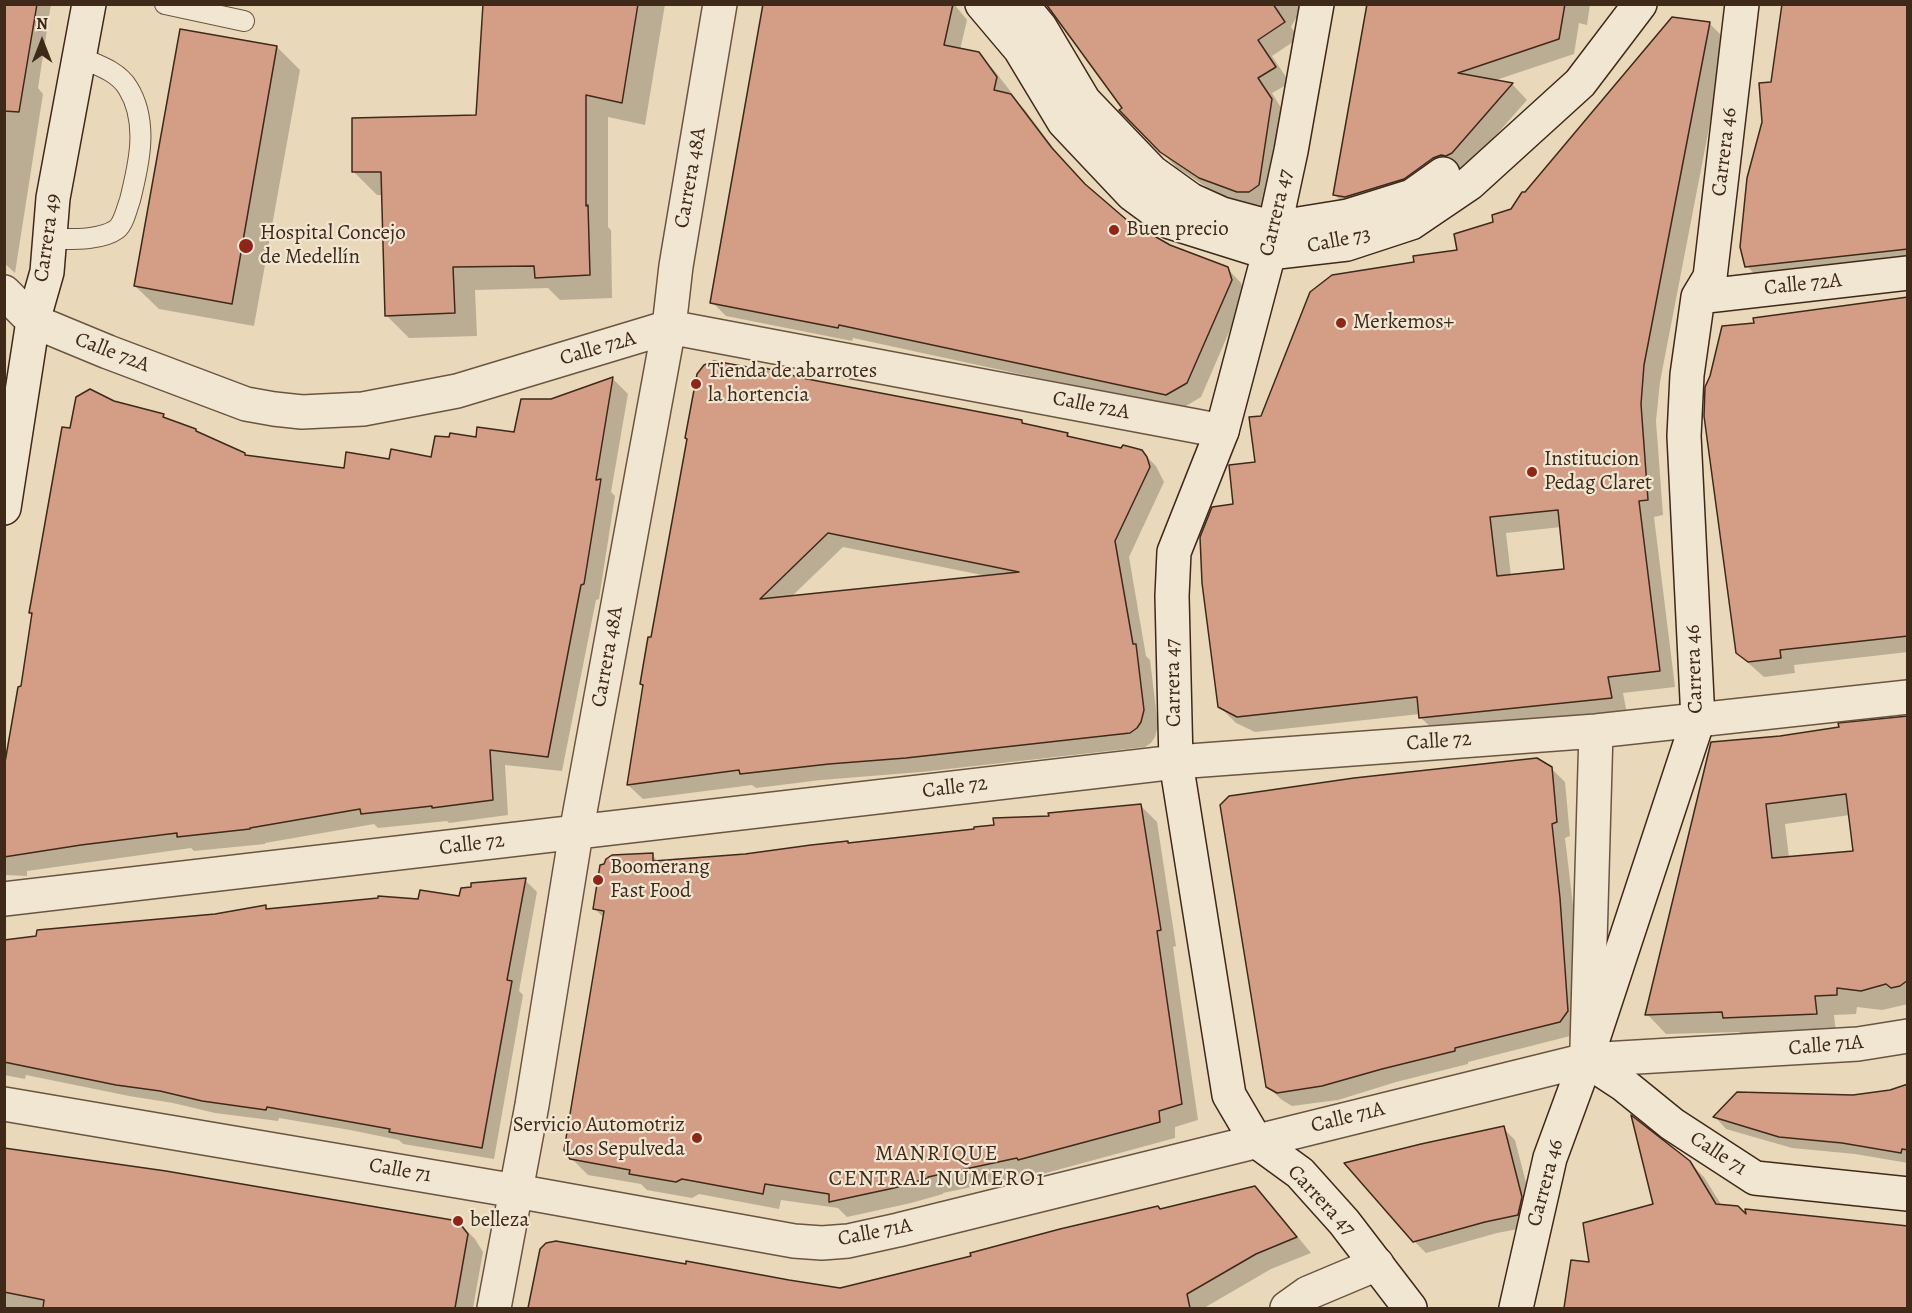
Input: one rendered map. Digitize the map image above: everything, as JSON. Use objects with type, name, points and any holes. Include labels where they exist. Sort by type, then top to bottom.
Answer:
[{"type":"street","name":"Carrera 49","points":[[6,490],[33,321],[47,272],[53,198],[88,4]]},
{"type":"street","name":"Carrera 48A","points":[[494,1308],[576,833],[669,327],[676,266],[720,4]]},
{"type":"street","name":"Calle 73","points":[[982,4],[1020,49],[1064,122],[1132,194],[1170,222],[1271,241],[1347,244],[1411,223],[1470,183],[1580,83],[1640,4]]},
{"type":"street","name":"Calle 73","points":[[1021,4],[1040,27],[1084,100],[1152,172],[1191,200],[1271,241],[1412,196],[1465,158],[1568,64],[1615,4]]},
{"type":"street","name":"Carrera 47","points":[[1317,4],[1291,151],[1271,241],[1222,431],[1174,552],[1172,596],[1176,762],[1229,1095],[1256,1141],[1300,1173],[1344,1222],[1410,1308]]},
{"type":"street","name":"Carrera 46","points":[[1698,297],[1689,274],[1719,4]]},
{"type":"street","name":"Carrera 46","points":[[1516,1302],[1550,1158],[1586,1060],[1698,720],[1684,436],[1687,375],[1698,297],[1710,277],[1742,4]]},
{"type":"street","name":"Calle 72A","points":[[1698,297],[1908,273]]},
{"type":"street","points":[[4,292],[33,321],[4,359]]},
{"type":"street","name":"Calle 72A","points":[[33,321],[246,404],[274,410],[302,412],[363,409],[457,391],[669,327],[1222,431]]},
{"type":"street","name":"Calle 72","points":[[4,898],[1176,762],[1596,731],[1908,697]]},
{"type":"street","name":"Carrera 46","points":[[1586,1060],[1596,731]]},
{"type":"street","name":"Calle 71A","points":[[794,1241],[822,1243],[848,1241],[888,1232],[1586,1060],[1858,1044],[1908,1036]]},
{"type":"street","name":"Calle 71","points":[[1586,1060],[1624,1085],[1671,1124],[1755,1178],[1908,1194]]},
{"type":"street","name":"Calle 71","points":[[4,1104],[794,1241]]},
{"type":"street","points":[[1287,1308],[1308,1293],[1377,1264]]},
{"type":"lane","points":[[165,4],[244,21]]},
{"type":"lane","points":[[50,239],[96,238],[117,228],[126,213],[141,154],[138,115],[129,88],[110,71],[79,57]]},
{"type":"building","points":[[4,4],[37,4],[19,112],[4,111]]},
{"type":"building","points":[[483,4],[638,4],[622,103],[586,95],[586,206],[588,205],[590,275],[535,278],[534,266],[453,267],[455,313],[385,316],[381,172],[352,172],[352,118],[476,115]]},
{"type":"building","points":[[763,4],[953,4],[944,45],[979,52],[997,77],[994,90],[1011,94],[1052,148],[1085,184],[1128,221],[1170,245],[1228,267],[1232,280],[1187,383],[1166,395],[839,325],[838,328],[710,303]]},
{"type":"building","points":[[1046,4],[1273,4],[1285,22],[1258,40],[1276,67],[1258,78],[1272,99],[1259,185],[1249,192],[1237,192],[1199,178],[1160,152],[1119,110],[1122,108]]},
{"type":"building","points":[[1367,4],[1565,4],[1559,39],[1458,73],[1513,83],[1452,153],[1433,158],[1404,179],[1345,197],[1333,195]]},
{"type":"building","points":[[1782,4],[1908,4],[1908,249],[1745,267],[1740,247],[1747,178],[1762,122],[1759,83],[1771,82]]},
{"type":"building","points":[[1672,17],[1710,22],[1644,365],[1641,404],[1648,500],[1639,501],[1660,671],[1608,677],[1612,698],[1419,718],[1417,697],[1237,717],[1218,707],[1202,583],[1200,537],[1212,507],[1233,504],[1229,465],[1255,462],[1249,417],[1261,416],[1310,292],[1332,275],[1414,262],[1413,256],[1457,250],[1454,234],[1493,222],[1492,215],[1511,209],[1522,192],[1525,192]],"holes":[[[1558,510],[1564,569],[1497,576],[1490,517]]]},
{"type":"building","points":[[180,29],[277,46],[232,304],[134,286]]},
{"type":"building","points":[[1908,297],[1908,636],[1780,650],[1781,658],[1748,662],[1736,653],[1704,416],[1705,387],[1710,376],[1722,326],[1754,323],[1753,318]]},
{"type":"building","points":[[714,361],[764,370],[765,368],[802,378],[1022,420],[1022,423],[1068,433],[1067,436],[1121,448],[1123,445],[1142,450],[1150,467],[1115,541],[1133,644],[1136,644],[1144,710],[1137,728],[1130,733],[740,774],[739,770],[627,785],[648,637],[651,637],[697,374],[704,365]],"holes":[[[828,533],[1019,572],[760,599]]]},
{"type":"building","points":[[613,377],[596,480],[601,479],[584,584],[581,585],[548,757],[490,750],[493,800],[361,814],[360,809],[250,829],[177,837],[177,833],[4,857],[4,768],[18,687],[21,686],[32,613],[29,613],[62,427],[70,428],[76,397],[90,389],[114,401],[164,414],[163,417],[196,429],[245,455],[344,468],[346,452],[389,459],[391,449],[431,457],[435,436],[449,437],[450,433],[476,437],[477,427],[514,432],[521,399],[551,399]]},
{"type":"building","points":[[1908,716],[1908,980],[1900,986],[1891,988],[1886,984],[1861,991],[1837,988],[1837,995],[1815,996],[1817,1014],[1723,1018],[1722,1012],[1645,1015],[1711,742],[1780,736],[1839,727],[1838,723]],"holes":[[[1846,794],[1853,851],[1772,858],[1766,804]]]},
{"type":"building","points":[[1537,758],[1552,767],[1557,822],[1552,824],[1568,1011],[1560,1022],[1455,1048],[1455,1051],[1322,1086],[1277,1093],[1266,1087],[1220,805],[1229,796],[1354,778]]},
{"type":"building","points":[[1141,804],[1161,930],[1157,931],[1182,1104],[1159,1111],[1160,1122],[1018,1160],[1017,1158],[928,1177],[894,1188],[829,1202],[829,1194],[765,1184],[763,1194],[682,1179],[676,1182],[629,1174],[630,1170],[570,1159],[564,1150],[604,911],[593,909],[600,865],[612,855],[653,853],[653,861],[745,854],[974,829],[974,827],[994,825],[993,818],[1049,816],[1048,813]]},
{"type":"building","points":[[526,878],[507,980],[512,981],[482,1148],[267,1107],[266,1110],[202,1101],[4,1062],[4,940],[36,936],[37,930],[215,914],[266,905],[266,909],[378,898],[378,896],[418,899],[420,890],[459,896],[461,888],[471,887],[471,883]]},
{"type":"building","points":[[1908,1084],[1908,1150],[1902,1149],[1901,1153],[1842,1143],[1779,1137],[1713,1117],[1737,1092],[1853,1095],[1890,1090]]},
{"type":"building","points":[[1631,1115],[1690,1161],[1716,1204],[1738,1206],[1746,1214],[1745,1209],[1908,1226],[1908,1308],[1564,1308],[1571,1260],[1589,1262],[1583,1223],[1653,1204]]},
{"type":"building","points":[[1504,1126],[1522,1197],[1518,1215],[1413,1242],[1344,1163],[1421,1144]]},
{"type":"building","points":[[4,1148],[166,1171],[458,1221],[468,1234],[455,1308],[43,1308],[44,1300],[4,1292]]},
{"type":"building","points":[[1255,1186],[1297,1237],[1256,1254],[1187,1294],[1190,1308],[528,1308],[540,1249],[546,1243],[556,1241],[840,1288],[971,1256],[970,1253],[1060,1229],[1158,1206],[1160,1209]]},
{"type":"place","name":"Buen precio","points":[[1114,230]]},
{"type":"place","name":"Hospital Concejo de Medellín","points":[[246,246]]},
{"type":"place","name":"Merkemos+","points":[[1341,323]]},
{"type":"place","name":"Tienda de abarrotes la hortencia","points":[[696,384]]},
{"type":"place","name":"Institucion Pedag Claret","points":[[1532,472]]},
{"type":"place","name":"Boomerang Fast Food","points":[[598,880]]},
{"type":"place","name":"Servicio Automotriz Los Sepulveda","points":[[697,1138]]},
{"type":"place","name":"belleza","points":[[458,1221]]},
{"type":"district","name":"MANRIQUE CENTRAL NUMERO1","points":[[937,1168]]}]
